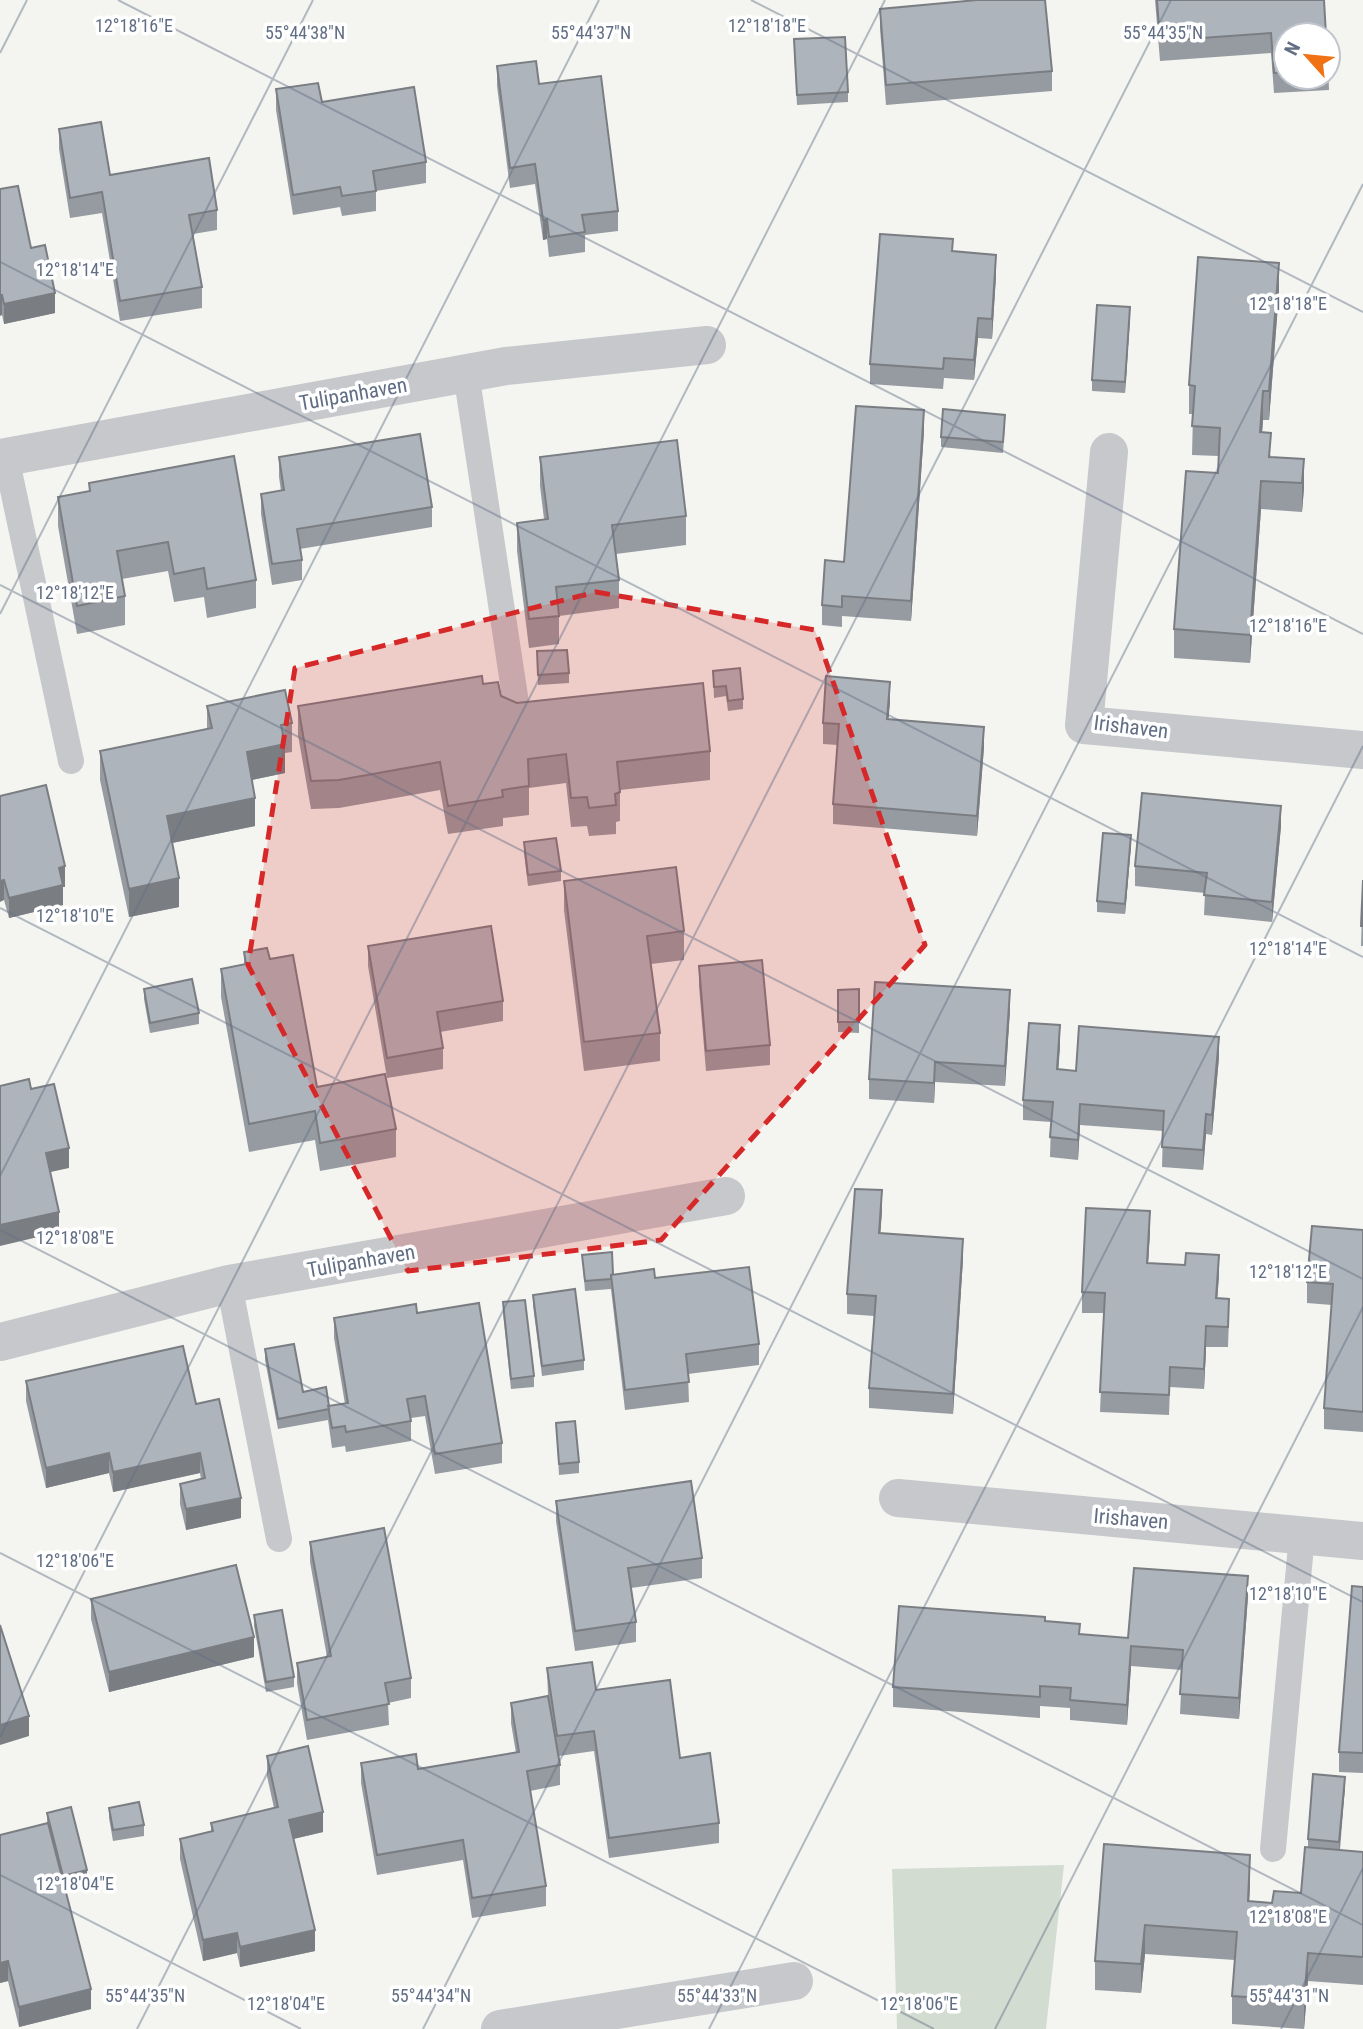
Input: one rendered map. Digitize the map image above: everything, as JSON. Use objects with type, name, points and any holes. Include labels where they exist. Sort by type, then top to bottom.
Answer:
[{"type":"street","name":"Tulipanhaven","points":[[3,458],[506,366],[707,345]]},
{"type":"street","name":"Irishaven","points":[[1109,452],[1084,725],[1363,750]]},
{"type":"street","name":"Tulipanhaven","points":[[0,1342],[229,1284],[726,1196]]},
{"type":"street","name":"Irishaven","points":[[898,1498],[1363,1541]]},
{"type":"street","points":[[500,2029],[794,1981]]},
{"type":"lane","points":[[466,373],[516,703]]},
{"type":"lane","points":[[3,458],[71,761]]},
{"type":"lane","points":[[229,1284],[279,1539]]},
{"type":"lane","points":[[1273,1849],[1303,1535]]},
{"type":"highlighted area","points":[[596,592],[815,630],[925,945],[661,1240],[408,1271],[248,965],[295,668]]},
{"type":"shaded area","points":[[1064,1865],[1046,2029],[897,2029],[892,1869]]},
{"type":"building","points":[[977,0],[1045,0],[1052,71],[886,85],[880,9]]},
{"type":"building","points":[[1157,0],[1324,0],[1325,21],[1272,21],[1272,46],[1271,33],[1160,41]]},
{"type":"building","points":[[845,37],[848,92],[797,95],[794,39]]},
{"type":"building","points":[[536,61],[539,84],[601,76],[618,211],[582,215],[585,232],[549,237],[547,219],[543,220],[535,164],[510,168],[497,66]]},
{"type":"building","points":[[318,83],[322,102],[414,87],[426,162],[373,171],[376,191],[342,196],[340,187],[293,195],[276,89]]},
{"type":"building","points":[[101,122],[110,175],[209,158],[217,210],[189,215],[202,287],[120,301],[102,192],[70,198],[59,129]]},
{"type":"building","points":[[18,186],[31,248],[45,245],[55,293],[4,304],[0,295],[0,189]]},
{"type":"building","points":[[880,234],[953,239],[952,251],[996,255],[992,319],[978,318],[974,360],[944,358],[943,369],[870,364]]},
{"type":"building","points":[[1198,257],[1279,263],[1269,391],[1263,391],[1260,432],[1271,433],[1269,457],[1304,459],[1302,483],[1261,481],[1250,635],[1174,629],[1186,471],[1218,473],[1220,428],[1192,426],[1195,386],[1189,385]]},
{"type":"building","points":[[1097,305],[1130,307],[1125,382],[1092,380]]},
{"type":"building","points":[[856,406],[924,410],[911,601],[842,596],[842,607],[822,605],[825,560],[844,562]]},
{"type":"building","points":[[943,409],[1005,415],[1003,442],[941,437]]},
{"type":"building","points":[[420,434],[432,507],[297,529],[302,560],[272,564],[261,494],[284,490],[279,457]]},
{"type":"building","points":[[677,440],[686,516],[612,525],[619,580],[556,587],[559,616],[529,619],[517,523],[548,519],[540,457]]},
{"type":"building","points":[[234,456],[256,580],[207,589],[204,568],[174,574],[168,542],[117,551],[125,596],[77,606],[58,497],[90,491],[89,483]]},
{"type":"building","points":[[567,650],[569,673],[538,675],[537,651]]},
{"type":"building","points":[[740,668],[743,699],[728,701],[726,686],[714,687],[713,671]]},
{"type":"building","points":[[482,676],[483,684],[498,682],[501,696],[517,703],[703,683],[710,751],[617,762],[620,792],[615,794],[616,805],[589,808],[587,797],[571,798],[566,754],[528,759],[529,786],[502,790],[503,797],[448,806],[440,762],[339,780],[311,781],[298,706]]},
{"type":"building","points":[[826,676],[890,682],[887,719],[984,727],[977,816],[833,804],[839,724],[823,723]]},
{"type":"building","points":[[285,690],[292,723],[281,725],[285,744],[247,752],[255,798],[167,816],[179,878],[129,889],[100,751],[212,728],[207,706]]},
{"type":"building","points":[[46,785],[65,866],[59,868],[63,885],[9,898],[4,880],[0,881],[0,796]]},
{"type":"building","points":[[1142,793],[1281,806],[1272,902],[1204,895],[1207,873],[1135,866]]},
{"type":"building","points":[[1103,833],[1131,835],[1125,904],[1097,901]]},
{"type":"building","points":[[556,838],[561,871],[528,875],[524,842]]},
{"type":"building","points":[[676,867],[684,931],[647,936],[660,1033],[584,1042],[564,881]]},
{"type":"building","points":[[1363,880],[1363,926],[1361,926]]},
{"type":"building","points":[[491,926],[503,1001],[437,1012],[443,1048],[387,1058],[368,946]]},
{"type":"building","points":[[267,948],[270,959],[293,955],[317,1087],[385,1074],[396,1129],[320,1143],[315,1111],[249,1124],[221,969],[246,964],[244,952]]},
{"type":"building","points":[[762,960],[770,1045],[706,1051],[699,966]]},
{"type":"building","points":[[192,979],[199,1013],[150,1023],[144,989]]},
{"type":"building","points":[[875,982],[1010,990],[1005,1066],[935,1062],[934,1083],[869,1079]]},
{"type":"building","points":[[859,989],[859,1022],[838,1022],[838,990]]},
{"type":"building","points":[[1029,1023],[1060,1025],[1057,1069],[1076,1071],[1079,1026],[1219,1037],[1212,1115],[1206,1114],[1203,1150],[1162,1147],[1164,1111],[1080,1104],[1078,1140],[1050,1137],[1053,1102],[1023,1100]]},
{"type":"building","points":[[29,1079],[31,1089],[54,1084],[69,1148],[46,1153],[59,1212],[0,1225],[0,1086]]},
{"type":"building","points":[[855,1189],[882,1190],[879,1233],[963,1239],[953,1394],[869,1388],[876,1296],[847,1294]]},
{"type":"building","points":[[1086,1208],[1150,1211],[1147,1263],[1185,1265],[1186,1253],[1219,1255],[1216,1298],[1229,1299],[1228,1327],[1206,1326],[1204,1369],[1170,1367],[1169,1395],[1100,1392],[1105,1293],[1082,1292]]},
{"type":"building","points":[[1312,1226],[1363,1230],[1363,1412],[1324,1408],[1333,1284],[1307,1282]]},
{"type":"building","points":[[612,1252],[611,1279],[585,1281],[582,1255]]},
{"type":"building","points":[[749,1267],[759,1344],[686,1354],[689,1382],[625,1390],[611,1275],[654,1269],[655,1278]]},
{"type":"building","points":[[575,1289],[584,1360],[542,1366],[533,1295]]},
{"type":"building","points":[[525,1300],[534,1376],[511,1379],[503,1302]]},
{"type":"building","points":[[479,1303],[502,1443],[435,1454],[425,1396],[407,1399],[411,1421],[346,1432],[345,1426],[332,1428],[328,1406],[348,1403],[334,1318],[416,1304],[417,1313]]},
{"type":"building","points":[[294,1344],[303,1392],[326,1387],[329,1409],[278,1419],[265,1349]]},
{"type":"building","points":[[183,1346],[196,1404],[219,1399],[241,1498],[186,1509],[180,1484],[205,1478],[200,1453],[113,1472],[109,1453],[46,1468],[26,1381]]},
{"type":"building","points":[[575,1421],[579,1462],[559,1464],[556,1423]]},
{"type":"building","points":[[691,1481],[702,1558],[628,1568],[636,1622],[575,1631],[556,1501]]},
{"type":"building","points":[[384,1528],[411,1678],[385,1683],[389,1704],[307,1720],[297,1663],[331,1656],[310,1542]]},
{"type":"building","points":[[236,1565],[254,1637],[109,1672],[91,1599]]},
{"type":"building","points":[[1134,1568],[1248,1576],[1239,1698],[1180,1694],[1183,1650],[1131,1646],[1127,1705],[1070,1700],[1071,1688],[1040,1686],[1040,1697],[893,1687],[899,1606],[1045,1617],[1045,1621],[1080,1624],[1079,1634],[1128,1638]]},
{"type":"building","points":[[1352,1586],[1363,1587],[1363,1753],[1339,1752]]},
{"type":"building","points":[[282,1610],[294,1677],[266,1682],[254,1615]]},
{"type":"building","points":[[0,1625],[29,1716],[0,1725]]},
{"type":"building","points":[[592,1662],[596,1690],[670,1680],[680,1758],[710,1753],[719,1823],[609,1838],[594,1731],[557,1736],[547,1668]]},
{"type":"building","points":[[548,1696],[560,1765],[527,1771],[546,1886],[472,1898],[463,1840],[377,1855],[361,1763],[416,1754],[418,1769],[519,1752],[511,1703]]},
{"type":"building","points":[[308,1746],[323,1812],[289,1820],[315,1930],[240,1947],[237,1933],[203,1940],[180,1839],[213,1831],[211,1823],[278,1807],[267,1756]]},
{"type":"building","points":[[1313,1774],[1345,1777],[1339,1842],[1308,1839]]},
{"type":"building","points":[[139,1802],[144,1825],[113,1830],[109,1808]]},
{"type":"building","points":[[71,1807],[87,1870],[63,1876],[47,1813]]},
{"type":"building","points":[[48,1823],[91,1989],[19,2007],[8,1961],[0,1963],[0,1835]]},
{"type":"building","points":[[1104,1844],[1250,1855],[1248,1901],[1272,1903],[1274,1891],[1301,1893],[1305,1847],[1363,1852],[1363,1957],[1308,1953],[1304,2001],[1232,1996],[1237,1932],[1145,1925],[1141,1964],[1095,1961]]}]
